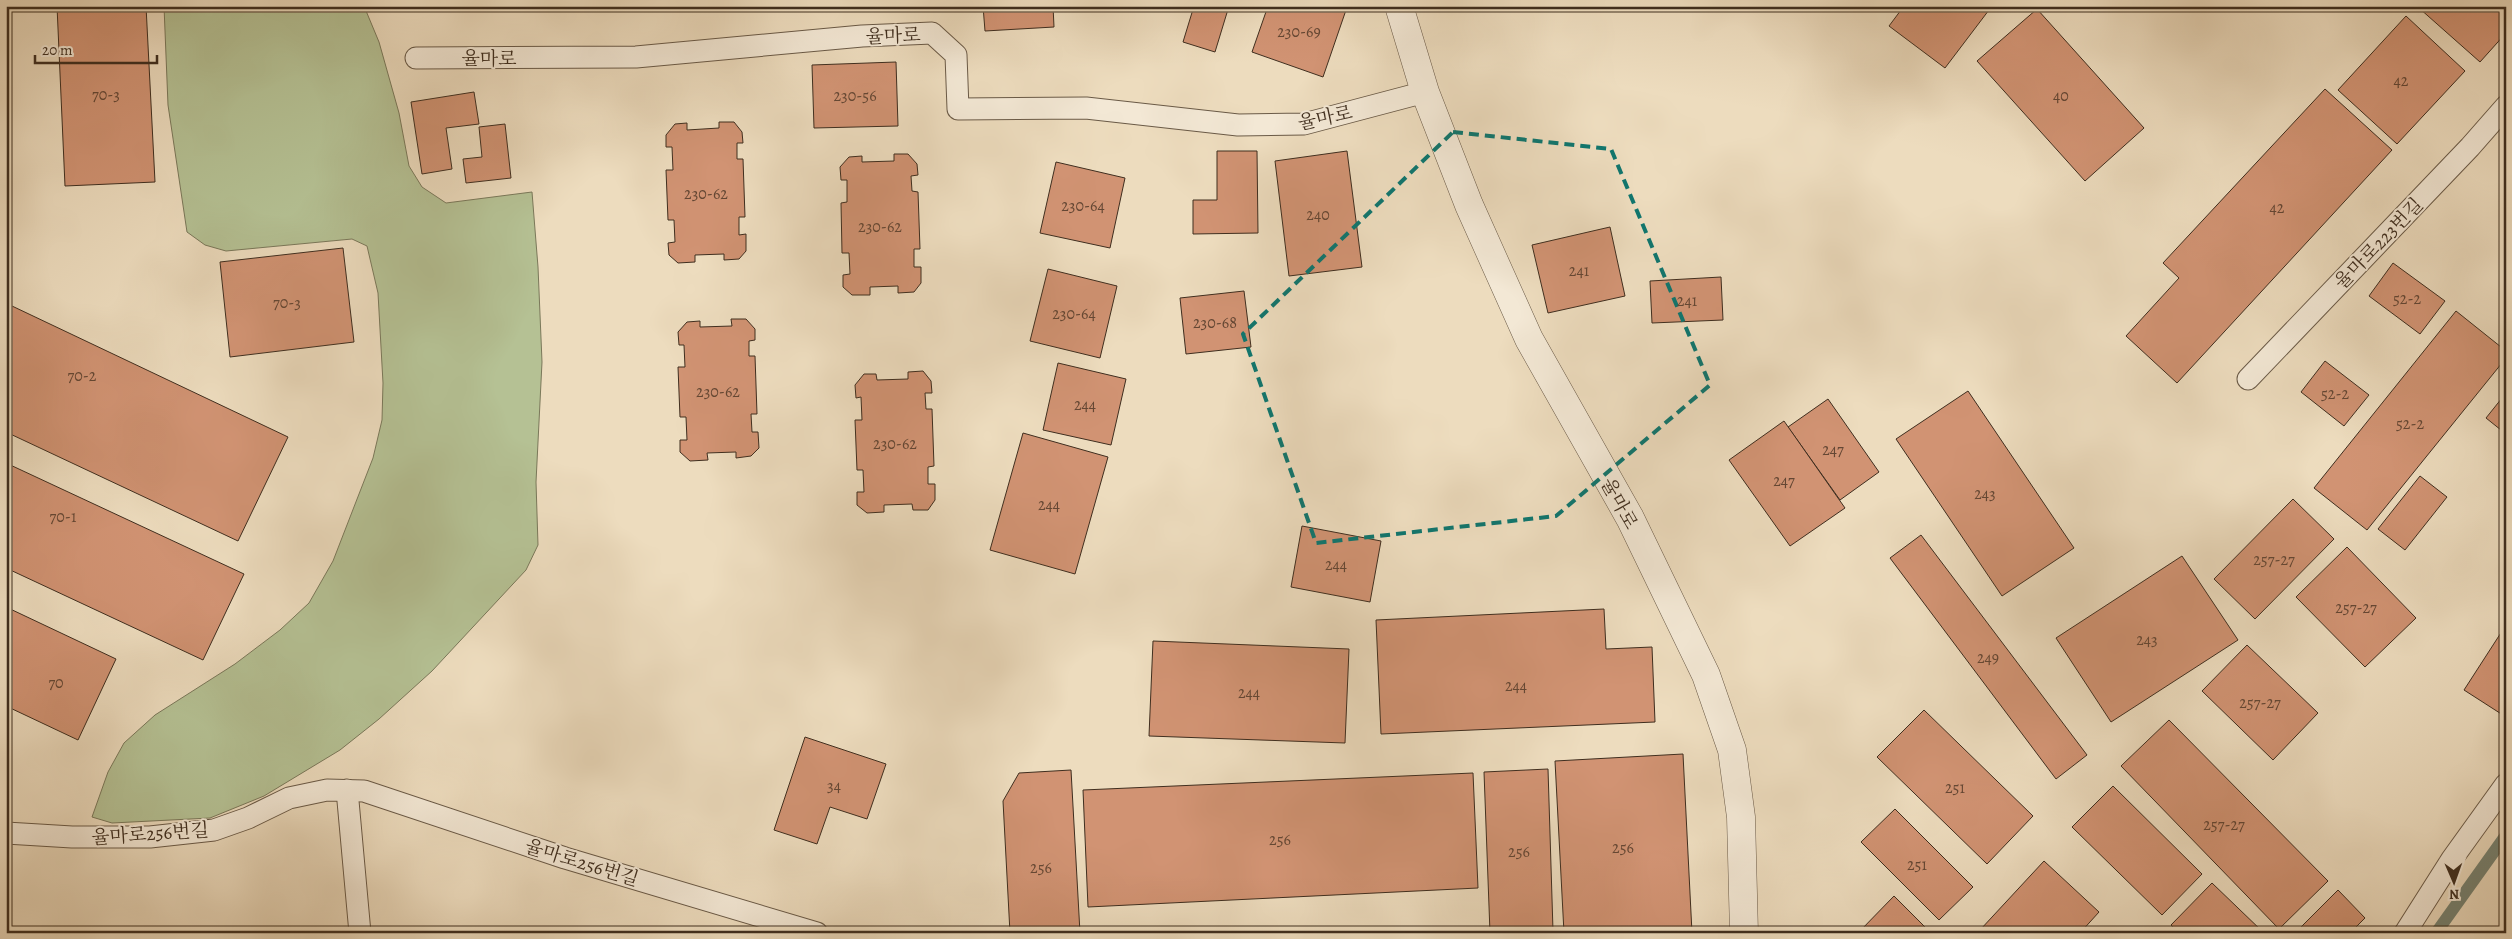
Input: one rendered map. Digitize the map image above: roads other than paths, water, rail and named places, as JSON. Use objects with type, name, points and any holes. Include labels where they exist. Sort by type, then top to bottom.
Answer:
[{"type":"street","name":"율마로","points":[[1399,6],[1425,92],[1469,205],[1529,339],[1630,518],[1706,675],[1732,750],[1741,817],[1744,933]]},
{"type":"lane","name":"율마로","points":[[416,58],[636,57],[862,36],[932,33],[956,55],[958,109],[1086,108],[1238,125],[1304,124],[1425,92]]},
{"type":"lane","name":"율마로223번길","points":[[2248,379],[2470,147],[2506,106]]},
{"type":"lane","points":[[2406,933],[2452,859],[2506,784]]},
{"type":"lane","name":"율마로256번길","points":[[6,833],[72,837],[150,837],[214,830],[248,818],[289,798],[327,790],[364,791],[565,858],[817,933]]},
{"type":"lane","points":[[347,790],[360,933]]},
{"type":"waterway","points":[[2436,933],[2506,835]]}]
